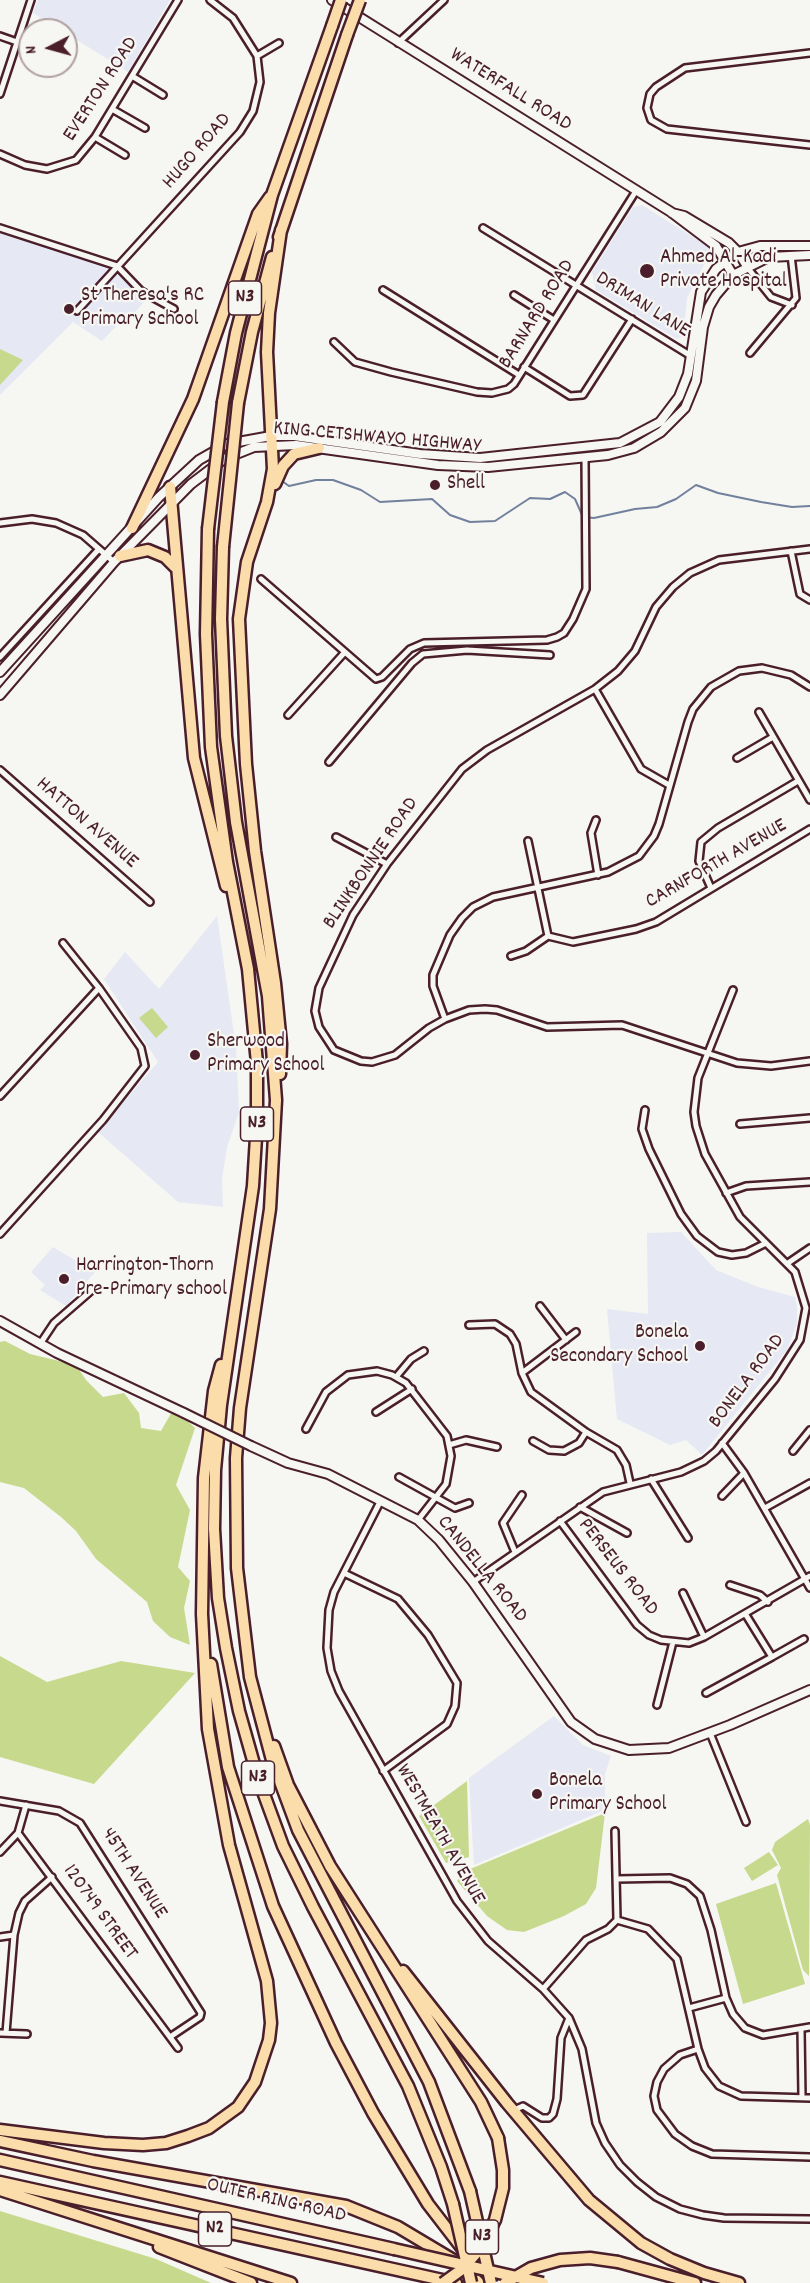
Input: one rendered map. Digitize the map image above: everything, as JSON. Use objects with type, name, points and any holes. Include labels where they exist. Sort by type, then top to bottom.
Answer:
[{"type":"highway","name":"N3","points":[[341,0],[272,195],[236,333],[223,402],[208,529],[206,634],[211,747],[227,862],[242,932],[253,1015],[257,1121],[253,1186],[221,1405],[214,1529],[220,1608],[238,1711],[258,1778],[283,1846],[408,2086],[434,2146],[453,2204],[471,2283]]},
{"type":"highway","name":"N3","points":[[360,0],[281,230],[257,311],[238,403],[226,497],[221,619],[226,736],[236,822],[268,996],[276,1100],[270,1209],[240,1408],[236,1458],[237,1568],[247,1655],[263,1731],[298,1830],[429,2082],[470,2192],[493,2283]]},
{"type":"highway","points":[[132,528],[193,399],[258,214],[272,195]]},
{"type":"highway","points":[[267,502],[273,469],[267,352],[269,313],[281,230]]},
{"type":"highway","points":[[276,1100],[281,1044],[275,983],[255,851],[242,714],[239,619],[247,562],[267,502],[287,460],[300,450],[327,446]]},
{"type":"highway","points":[[170,487],[175,567],[194,758],[217,857],[242,932]]},
{"type":"highway","points":[[117,559],[148,550],[165,557],[175,567]]},
{"type":"highway","points":[[0,2130],[105,2143],[166,2143],[209,2128],[238,2107],[255,2082],[269,2040],[270,2000],[229,1845],[214,1769],[207,1718],[201,1581],[208,1434],[214,1391],[234,1315]]},
{"type":"highway","points":[[201,1581],[212,1677],[228,1767],[273,1906],[336,2043],[373,2114],[428,2204],[493,2283]]},
{"type":"highway","points":[[247,1655],[257,1679],[265,1715],[288,1785],[330,1866],[481,2102],[498,2138],[503,2188],[495,2220],[481,2248],[461,2270],[443,2283]]},
{"type":"highway","points":[[371,1931],[567,2176],[615,2224],[670,2259],[704,2273],[739,2283]]},
{"type":"highway","points":[[0,2140],[93,2161],[346,2206],[398,2227],[460,2265],[479,2283]]},
{"type":"highway","name":"OUTER RING ROAD","points":[[0,2160],[543,2283]]},
{"type":"highway","name":"OUTER RING ROAD","points":[[0,2182],[456,2283]]},
{"type":"highway","points":[[0,2190],[291,2283]]},
{"type":"highway","points":[[88,2217],[251,2283]]},
{"type":"highway","points":[[505,2283],[531,2268],[560,2260],[590,2258],[618,2262],[695,2283]]},
{"type":"main road","name":"WATERFALL ROAD","points":[[332,0],[671,212],[716,246],[733,275]]},
{"type":"main road","name":"WATERFALL ROAD","points":[[671,212],[692,221],[738,252],[747,267]]},
{"type":"main road","name":"KING CETSHWAYO HIGHWAY","points":[[0,672],[170,487],[199,460],[227,444],[272,441],[480,458],[612,445],[629,440],[660,422],[684,388],[701,292],[716,269],[738,252],[760,246],[810,246]]},
{"type":"main road","name":"KING CETSHWAYO HIGHWAY","points":[[0,695],[117,559],[170,503],[204,471],[224,459],[272,441],[327,446],[455,466],[488,467],[585,458],[634,448],[656,436],[685,408],[696,381],[703,327],[709,308],[733,275],[769,257],[790,254],[810,255]]},
{"type":"main road","name":"CANDELLA ROAD","points":[[0,1321],[40,1344],[251,1446],[288,1463],[328,1474],[418,1520],[439,1540],[473,1581],[571,1722],[595,1739],[615,1747],[642,1751],[669,1748],[810,1690]]},
{"type":"street","points":[[0,94],[32,0]]},
{"type":"street","name":"EVERTON ROAD","points":[[0,154],[25,165],[57,168],[76,160],[95,137],[177,0]]},
{"type":"street","name":"HUGO ROAD","points":[[78,311],[240,132],[258,98],[260,71],[257,56],[233,18],[210,0]]},
{"type":"street","points":[[398,43],[444,0]]},
{"type":"street","points":[[0,36],[17,42]]},
{"type":"street","points":[[257,56],[279,43]]},
{"type":"street","points":[[810,52],[685,69],[656,87],[650,94],[647,108],[651,120],[667,129],[810,145]]},
{"type":"street","points":[[132,76],[163,95]]},
{"type":"street","points":[[112,108],[145,128]]},
{"type":"street","points":[[95,137],[125,155]]},
{"type":"street","name":"BARNARD ROAD","points":[[334,342],[355,362],[469,391],[502,391],[512,387],[636,191]]},
{"type":"street","points":[[0,228],[117,266],[141,291],[174,309]]},
{"type":"street","name":"DRIMAN LANE","points":[[483,228],[691,356]]},
{"type":"street","points":[[750,353],[792,305],[796,294],[790,254]]},
{"type":"street","points":[[747,267],[771,297],[792,305]]},
{"type":"street","points":[[383,290],[519,375]]},
{"type":"street","points":[[514,295],[554,320]]},
{"type":"street","points":[[524,367],[570,396],[582,395],[587,392],[632,319]]},
{"type":"street","points":[[261,579],[378,679],[382,678],[410,650],[424,643],[547,640],[557,637],[564,633],[585,596],[587,531],[585,458]]},
{"type":"street","points":[[0,523],[32,519],[56,523],[83,535],[99,549],[117,559]]},
{"type":"street","points":[[0,657],[99,549]]},
{"type":"street","name":"BLINKBONNIE ROAD","points":[[810,549],[719,560],[690,573],[673,587],[656,608],[626,663],[595,689],[487,750],[462,769],[387,864],[353,915],[332,956],[315,1004],[318,1027],[334,1050],[346,1058],[372,1062],[395,1055],[429,1028],[445,1019],[469,1010],[485,1009],[497,1010],[548,1027],[622,1025],[706,1053],[755,1065],[790,1065],[810,1061]]},
{"type":"street","points":[[791,551],[800,594],[810,600]]},
{"type":"street","points":[[329,762],[412,663],[423,654],[467,650],[550,655]]},
{"type":"street","points":[[288,715],[345,652]]},
{"type":"street","points":[[445,1019],[435,994],[433,975],[462,918],[483,901],[598,875],[618,869],[630,862],[649,844],[659,824],[693,709],[711,687],[722,678],[739,671],[762,668],[791,675],[810,687]]},
{"type":"street","points":[[595,689],[641,769],[669,785]]},
{"type":"street","points":[[759,712],[810,800]]},
{"type":"street","points":[[737,758],[773,737]]},
{"type":"street","name":"HATTON AVENUE","points":[[0,770],[150,902]]},
{"type":"street","points":[[711,888],[699,861],[701,842],[718,828],[798,781]]},
{"type":"street","points":[[596,820],[591,833],[598,875]]},
{"type":"street","name":"CARNFORTH AVENUE","points":[[548,936],[573,942],[636,929],[656,922],[810,829]]},
{"type":"street","points":[[336,837],[387,864]]},
{"type":"street","points":[[511,956],[526,951],[548,936],[528,842]]},
{"type":"street","points":[[0,1234],[103,1120],[145,1066],[141,1048],[99,988],[63,943]]},
{"type":"street","points":[[0,1095],[99,988]]},
{"type":"street","name":"BONELA ROAD","points":[[473,1581],[603,1492],[694,1467],[704,1461],[722,1443],[789,1360],[800,1340],[806,1308],[800,1285],[788,1263],[740,1217],[705,1154],[695,1119],[696,1088],[706,1053],[733,990]]},
{"type":"street","points":[[645,1110],[642,1129],[649,1149],[681,1214],[697,1236],[718,1252],[732,1255],[746,1253],[766,1243]]},
{"type":"street","points":[[740,1124],[809,1120]]},
{"type":"street","points":[[726,1193],[746,1186],[810,1182]]},
{"type":"street","points":[[788,1263],[810,1248]]},
{"type":"street","points":[[40,1344],[54,1323],[92,1290]]},
{"type":"street","points":[[540,1306],[566,1340]]},
{"type":"street","points":[[469,1324],[495,1324],[510,1334],[517,1349],[522,1374],[531,1392],[620,1454],[626,1465],[630,1483]]},
{"type":"street","points":[[522,1374],[576,1332]]},
{"type":"street","points":[[396,1377],[411,1359],[423,1351]]},
{"type":"street","points":[[306,1429],[326,1392],[335,1382],[360,1372],[377,1371],[396,1377],[412,1389],[447,1436],[449,1445],[450,1472],[436,1497],[418,1520]]},
{"type":"street","points":[[376,1412],[412,1389]]},
{"type":"street","points":[[793,1451],[810,1430]]},
{"type":"street","points":[[533,1442],[549,1450],[564,1451],[579,1443],[586,1432]]},
{"type":"street","points":[[449,1445],[466,1440],[497,1447]]},
{"type":"street","points":[[722,1443],[744,1473],[807,1578],[810,1588]]},
{"type":"street","points":[[723,1496],[744,1473]]},
{"type":"street","points":[[399,1478],[455,1508],[469,1503]]},
{"type":"street","points":[[651,1479],[688,1538]]},
{"type":"street","points":[[765,1508],[810,1483]]},
{"type":"street","points":[[515,1552],[503,1523],[522,1495]]},
{"type":"street","name":"WESTMEATH AVENUE","points":[[380,1502],[344,1573],[329,1610],[327,1648],[331,1671],[383,1771],[466,1916],[570,2018],[582,2049],[596,2123],[605,2143],[620,2165],[637,2182],[656,2197],[680,2209],[703,2215],[724,2218],[810,2219]]},
{"type":"street","points":[[580,1507],[627,1533]]},
{"type":"street","name":"PERSEUS ROAD","points":[[560,1521],[637,1625],[649,1635],[673,1642],[689,1643],[704,1637],[807,1578]]},
{"type":"street","points":[[344,1573],[398,1599],[433,1642],[457,1683],[455,1706],[447,1724],[383,1771]]},
{"type":"street","points":[[730,1585],[760,1595],[768,1602]]},
{"type":"street","points":[[683,1593],[704,1637]]},
{"type":"street","points":[[746,1615],[772,1657]]},
{"type":"street","points":[[706,1693],[804,1639]]},
{"type":"street","points":[[657,1705],[673,1642]]},
{"type":"street","points":[[710,1733],[746,1822]]},
{"type":"street","name":"45TH AVENUE","points":[[0,1801],[64,1812],[80,1823],[201,2014],[170,2037]]},
{"type":"street","points":[[0,1852],[18,1833],[26,1805]]},
{"type":"street","points":[[543,1989],[586,1940],[608,1929],[617,1920],[615,1831]]},
{"type":"street","name":"120749 STREET","points":[[18,1833],[178,2048]]},
{"type":"street","points":[[27,2034],[3,2033],[14,1935],[25,1902],[52,1877]]},
{"type":"street","points":[[617,1879],[670,1878],[687,1884],[696,1891],[705,1905],[726,1998],[738,2021],[753,2032],[763,2035],[810,2027]]},
{"type":"street","points":[[617,1920],[648,1929],[672,1951],[681,1971],[698,2049],[712,2079],[729,2092],[756,2097],[810,2098]]},
{"type":"street","points":[[0,1937],[14,1935]]},
{"type":"street","points":[[688,2008],[726,1998]]},
{"type":"street","points":[[513,2110],[523,2106],[542,2118],[549,2118],[553,2114],[557,2099],[561,2038],[570,2018]]},
{"type":"street","points":[[801,2029],[802,2097]]},
{"type":"street","points":[[698,2049],[680,2055],[664,2069],[657,2082],[654,2096],[657,2109],[675,2134],[692,2146],[712,2154],[810,2157]]},
{"type":"shaded area","points":[[38,0],[170,0],[128,72],[78,41],[78,18],[41,18],[33,13]]},
{"type":"shaded area","name":"Ahmed Al-Kadi Private Hospital","points":[[642,205],[712,249],[687,298],[683,336],[677,339],[596,290],[592,272],[633,207]]},
{"type":"shaded area","name":"St Theresa's RC Primary School","points":[[0,231],[110,267],[145,301],[129,319],[125,317],[102,341],[73,322],[0,395]]},
{"type":"shaded area","name":"Sherwood Primary School","points":[[217,916],[236,1048],[239,1112],[227,1147],[222,1179],[223,1207],[178,1202],[98,1132],[158,1062],[104,979],[125,952],[159,989]]},
{"type":"shaded area","name":"Bonela Secondary School","points":[[681,1232],[716,1270],[758,1287],[795,1297],[797,1308],[797,1323],[787,1350],[702,1455],[686,1440],[670,1445],[617,1419],[607,1309],[648,1314],[647,1233]]},
{"type":"shaded area","name":"Harrington-Thorn Pre-Primary school","points":[[53,1247],[95,1272],[66,1306],[40,1290],[45,1285],[31,1272]]},
{"type":"shaded area","name":"Bonela Primary School","points":[[554,1716],[583,1745],[611,1756],[605,1774],[605,1810],[474,1865],[469,1778]]},
{"type":"green space","points":[[0,349],[23,360],[0,385]]},
{"type":"green space","points":[[152,1008],[168,1027],[156,1038],[139,1018]]},
{"type":"green space","points":[[5,1341],[30,1354],[76,1365],[86,1380],[103,1397],[124,1393],[139,1413],[141,1428],[161,1431],[174,1408],[195,1428],[176,1485],[190,1510],[178,1567],[190,1581],[184,1608],[190,1645],[170,1637],[153,1621],[147,1602],[96,1559],[76,1531],[61,1517],[24,1488],[0,1482],[0,1342]]},
{"type":"green space","points":[[0,1656],[47,1682],[121,1661],[195,1673],[94,1784],[0,1757]]},
{"type":"green space","points":[[467,1781],[469,1857],[446,1863],[419,1816]]},
{"type":"green space","points":[[605,1813],[596,1888],[586,1904],[564,1916],[524,1932],[507,1930],[487,1916],[457,1881],[463,1872]]},
{"type":"green space","points":[[808,1819],[810,1825],[809,1976],[803,1970],[777,1875],[781,1868],[772,1850],[775,1842]]},
{"type":"green space","points":[[769,1852],[778,1865],[752,1881],[744,1868]]},
{"type":"green space","points":[[776,1883],[805,1984],[743,2004],[716,1904]]},
{"type":"green space","points":[[0,2211],[156,2259],[211,2283],[0,2283]]},
{"type":"waterway","points":[[282,481],[289,486],[316,480],[333,480],[361,490],[380,502],[432,499],[450,515],[470,522],[495,521],[530,498],[550,499],[565,492],[575,499],[583,517],[594,518],[635,509],[657,507],[676,499],[696,485],[718,493],[761,502],[792,507],[810,506]]},
{"type":"place","name":"Ahmed Al-Kadi Private Hospital","points":[[647,271]]},
{"type":"place","name":"St Theresa's RC Primary School","points":[[69,309]]},
{"type":"place","name":"Shell","points":[[435,485]]},
{"type":"place","name":"Sherwood Primary School","points":[[195,1055]]},
{"type":"place","name":"Harrington-Thorn Pre-Primary school","points":[[64,1279]]},
{"type":"place","name":"Bonela Secondary School","points":[[700,1346]]},
{"type":"place","name":"Bonela Primary School","points":[[537,1794]]}]
